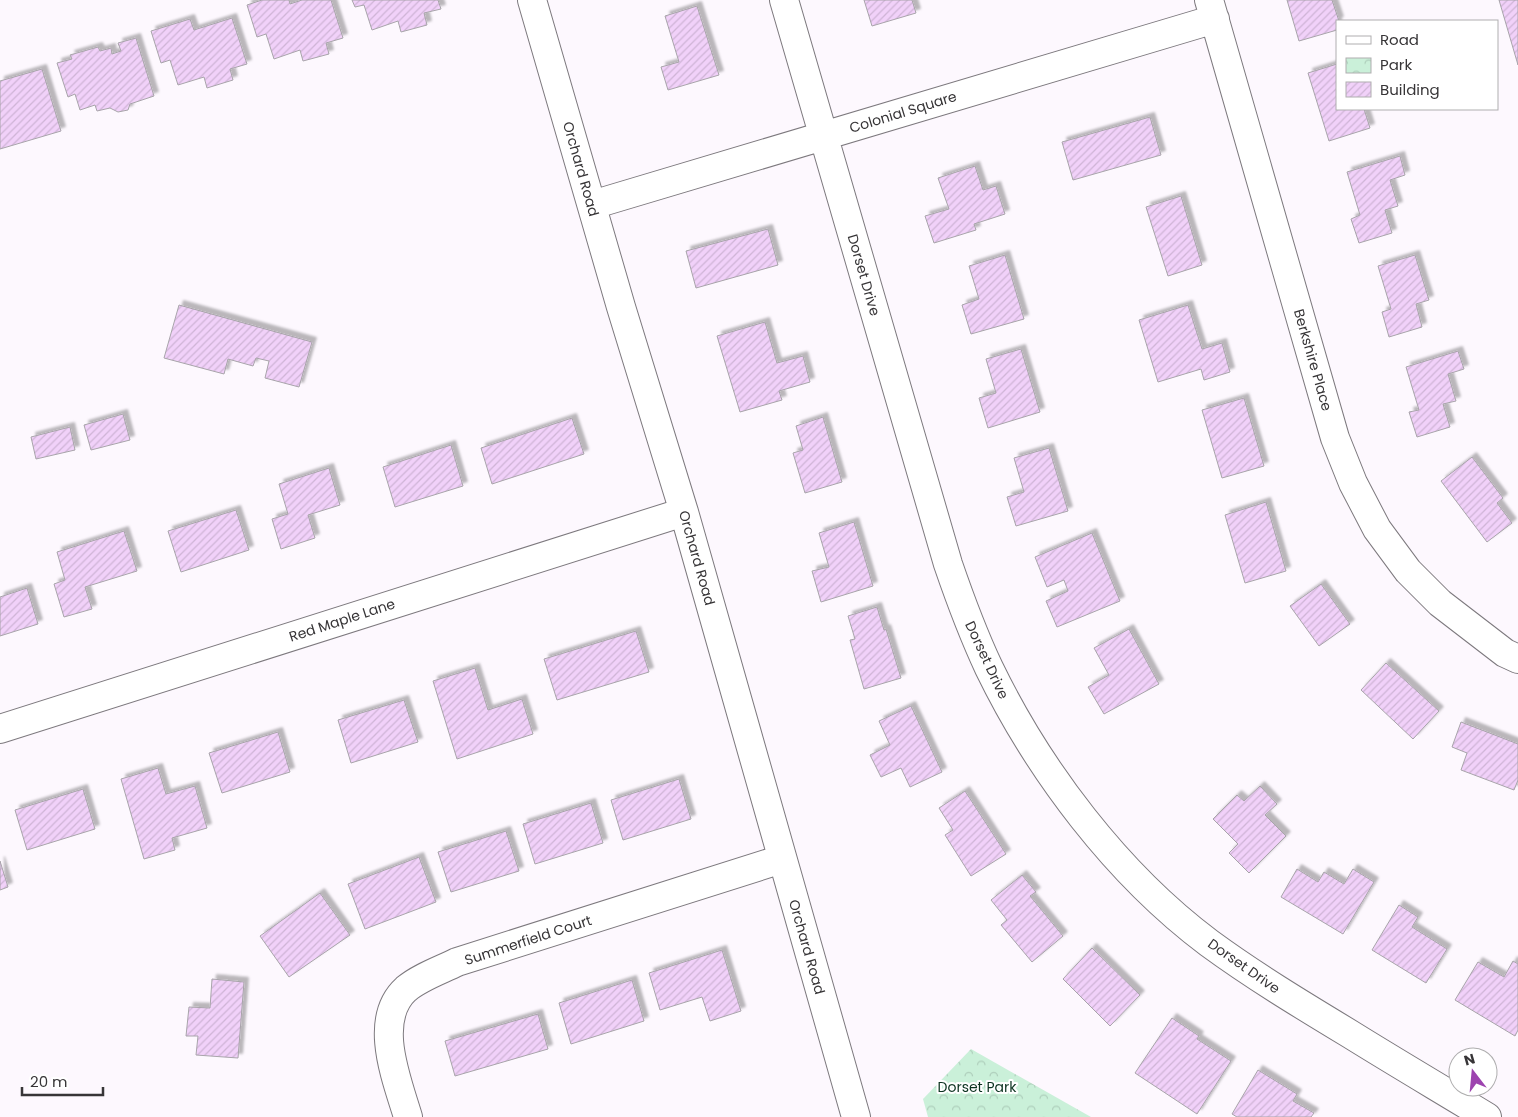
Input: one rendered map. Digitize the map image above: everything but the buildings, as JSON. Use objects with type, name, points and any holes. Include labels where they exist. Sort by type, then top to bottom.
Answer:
[{"type":"street","name":"Orchard Road","points":[[532,0],[684,512],[856,1117]]},
{"type":"street","name":"Dorset Drive","points":[[784,0],[948,564],[963,606],[996,682],[1040,758],[1070,801],[1102,840],[1171,911],[1208,942],[1273,987],[1486,1117]]},
{"type":"street","name":"Colonial Square","points":[[592,205],[823,136],[1212,10]]},
{"type":"street","name":"Berkshire Place","points":[[1212,10],[1336,438],[1353,483],[1377,529],[1408,570],[1440,603],[1505,653],[1518,659]]},
{"type":"street","name":"Red Maple Lane","points":[[0,728],[684,512]]},
{"type":"street","name":"Summerfield Court","points":[[408,1117],[391,1060],[388,1035],[390,1019],[396,1001],[407,989],[426,977],[457,962],[782,859]]},
{"type":"green space","name":"Dorset Park","points":[[971,1049],[1091,1117],[928,1117],[923,1099]]}]
